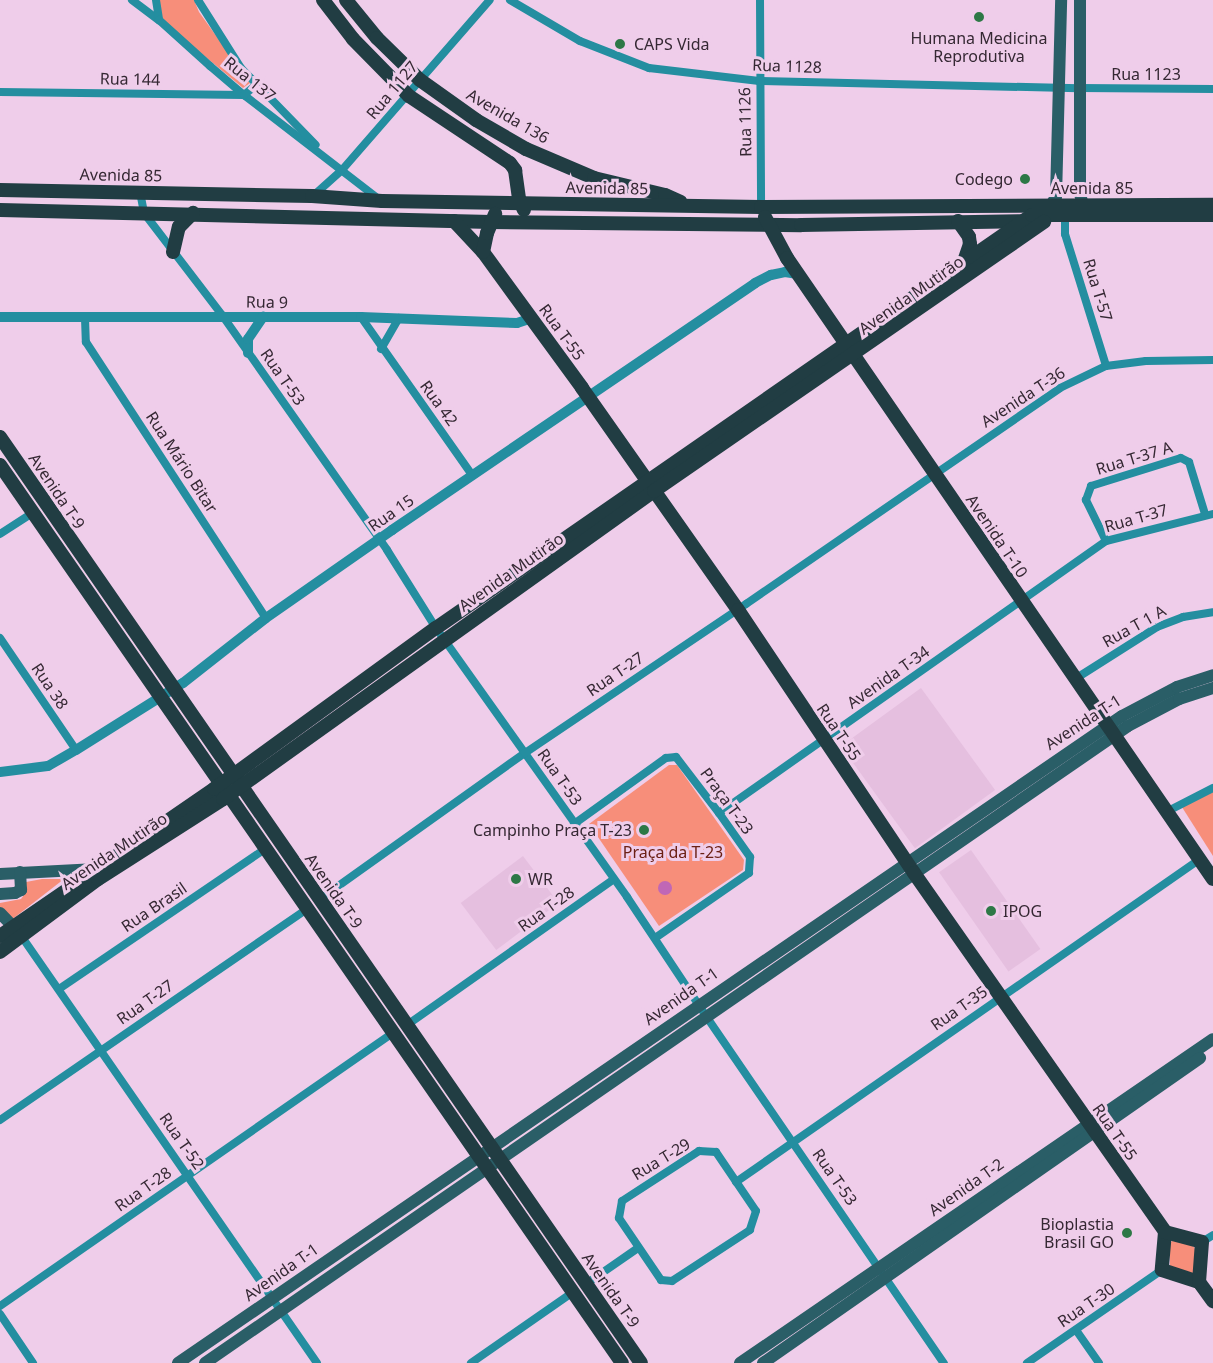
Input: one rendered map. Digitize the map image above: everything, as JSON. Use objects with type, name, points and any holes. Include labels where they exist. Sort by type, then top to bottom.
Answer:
[{"type":"main road","points":[[323,0],[353,39],[409,96],[461,132],[506,159],[517,176],[521,203],[528,222]]},
{"type":"main road","name":"Avenida 136","points":[[346,0],[377,38],[420,80],[476,120],[526,148],[594,178],[665,195],[688,205]]},
{"type":"main road","points":[[1051,205],[1056,197],[1061,88],[1061,0]]},
{"type":"main road","points":[[1080,0],[1080,194],[1083,205]]},
{"type":"main road","points":[[483,252],[491,222],[517,176]]},
{"type":"main road","name":"Avenida 85","points":[[0,190],[312,196],[382,201],[761,207],[1213,205]]},
{"type":"main road","name":"Avenida T-10","points":[[761,207],[767,224],[787,258],[850,349],[1018,604],[1075,679],[1213,879]]},
{"type":"main road","name":"Avenida 85","points":[[0,210],[491,222],[801,225],[958,220],[1213,223]]},
{"type":"main road","points":[[173,252],[178,227],[193,213]]},
{"type":"main road","points":[[1021,221],[1032,215],[1213,215]]},
{"type":"main road","points":[[958,220],[969,237],[970,244],[964,261]]},
{"type":"main road","name":"Rua T-55","points":[[454,221],[483,252],[588,396],[738,610],[910,867],[1165,1232]]},
{"type":"main road","name":"Avenida Mutirão","points":[[850,349],[964,261],[1021,221]]},
{"type":"main road","name":"Avenida Mutirão","points":[[0,936],[18,932],[98,879],[225,789],[233,774],[440,634],[850,349],[1044,222]]},
{"type":"main road","points":[[787,258],[788,237],[801,225]]},
{"type":"main road","name":"Avenida T-9","points":[[0,437],[642,1363]]},
{"type":"main road","name":"Avenida T-9","points":[[0,465],[622,1363]]},
{"type":"main road","name":"Avenida Mutirão","points":[[0,952],[18,932],[97,869],[225,789],[241,786],[440,634]]},
{"type":"main road","name":"Avenida T-1","points":[[205,1363],[486,1168],[496,1153],[698,1005],[910,867],[1111,731],[1147,701],[1213,675]]},
{"type":"main road","name":"Avenida T-1","points":[[1111,731],[1213,688]]},
{"type":"main road","name":"Avenida T-1","points":[[178,1363],[478,1157],[496,1153],[706,1016],[910,867]]},
{"type":"main road","points":[[0,874],[97,869]]},
{"type":"main road","points":[[0,894],[15,893],[21,890],[20,872]]},
{"type":"main road","points":[[0,913],[18,932]]},
{"type":"main road","name":"Avenida T-2","points":[[763,1363],[887,1278],[1091,1126],[1213,1039]]},
{"type":"main road","name":"Avenida T-2","points":[[740,1363],[1091,1126],[1213,1049]]},
{"type":"main road","points":[[1199,1282],[1208,1239],[1165,1232],[1162,1270],[1199,1282],[1213,1301]]},
{"type":"street","name":"Rua 137","points":[[132,0],[159,20],[244,95],[382,201]]},
{"type":"street","points":[[156,0],[159,20]]},
{"type":"street","name":"Rua 137","points":[[198,0],[241,68],[342,170]]},
{"type":"street","name":"Rua 1127","points":[[312,196],[342,170],[409,96],[420,80],[490,0]]},
{"type":"street","name":"Rua 1128","points":[[510,0],[580,41],[649,68],[759,81],[1079,88]]},
{"type":"street","name":"Rua 1126","points":[[760,0],[761,207]]},
{"type":"street","points":[[244,95],[256,85]]},
{"type":"street","name":"Rua 1123","points":[[1079,88],[1213,89]]},
{"type":"street","name":"Rua 144","points":[[0,92],[244,95]]},
{"type":"street","points":[[140,192],[144,213]]},
{"type":"street","name":"Rua T-53","points":[[144,213],[222,315],[379,540],[440,634],[655,938],[698,1005],[944,1363]]},
{"type":"street","name":"Rua T-57","points":[[1065,222],[1065,234],[1106,366]]},
{"type":"street","name":"Rua 15","points":[[0,772],[48,766],[76,750],[173,689],[266,618],[755,283],[771,275],[785,272],[798,274]]},
{"type":"street","name":"Rua 9","points":[[0,316],[85,318],[222,315],[399,318],[516,323],[532,318]]},
{"type":"street","points":[[248,353],[248,339],[263,317]]},
{"type":"street","name":"Rua 42","points":[[361,317],[381,349],[472,475]]},
{"type":"street","name":"Rua Mário Bitar","points":[[85,318],[86,342],[266,618]]},
{"type":"street","points":[[381,349],[399,318]]},
{"type":"street","name":"Avenida T-36","points":[[932,475],[1060,388],[1106,366],[1146,361],[1213,360]]},
{"type":"street","name":"Rua T-37 A","points":[[1106,541],[1086,500],[1091,486],[1181,458],[1189,462],[1209,514]]},
{"type":"street","name":"Rua T-27","points":[[320,899],[525,753],[738,610],[932,475]]},
{"type":"street","points":[[0,534],[32,513]]},
{"type":"street","name":"Rua T-37","points":[[1018,604],[1106,541],[1209,514]]},
{"type":"street","name":"Avenida T-34","points":[[719,813],[1018,604]]},
{"type":"street","name":"Rua T 1 A","points":[[1075,679],[1157,627],[1183,617],[1213,612]]},
{"type":"street","name":"Rua 38","points":[[0,638],[76,750]]},
{"type":"street","name":"Praça T-23","points":[[574,824],[666,758],[676,757],[719,813],[750,857],[749,873],[655,938]]},
{"type":"street","points":[[1166,812],[1213,789]]},
{"type":"street","name":"Rua Brasil","points":[[59,989],[265,849]]},
{"type":"street","name":"Rua T-35","points":[[736,1182],[1200,859]]},
{"type":"street","name":"Rua T-28","points":[[407,1025],[614,879]]},
{"type":"street","name":"Rua T-27","points":[[0,1120],[307,909]]},
{"type":"street","name":"Rua T-52","points":[[18,932],[317,1363]]},
{"type":"street","name":"Rua T-28","points":[[0,1306],[392,1034]]},
{"type":"street","name":"Rua T-29","points":[[699,1151],[716,1152],[736,1182],[756,1211],[750,1230],[672,1281],[660,1280],[619,1218],[622,1201],[699,1151]]},
{"type":"street","points":[[586,1284],[638,1248]]},
{"type":"street","name":"Rua T-30","points":[[1027,1363],[1162,1270]]},
{"type":"street","points":[[471,1363],[573,1292]]},
{"type":"street","points":[[0,1314],[33,1363]]},
{"type":"street","points":[[1076,1330],[1099,1363]]},
{"type":"shaded area","points":[[921,688],[995,790],[915,848],[841,746]]},
{"type":"shaded area","name":"IPOG","points":[[971,850],[1040,949],[1008,971],[939,872]]},
{"type":"shaded area","name":"WR","points":[[523,856],[559,903],[496,950],[461,903]]},
{"type":"shaded area","points":[[662,881],[668,881],[672,888],[668,895],[662,895],[658,891],[658,885]]},
{"type":"green space","points":[[158,0],[194,0],[199,12],[250,83],[243,88],[161,20]]},
{"type":"green space","name":"Praça da T-23","points":[[669,765],[677,765],[744,860],[743,870],[659,926],[589,824]]},
{"type":"green space","points":[[1213,791],[1213,856],[1180,804]]},
{"type":"green space","points":[[64,879],[10,921],[0,911],[0,903],[21,899],[26,892],[26,882]]},
{"type":"green space","points":[[1173,1240],[1188,1242],[1194,1247],[1198,1258],[1195,1273],[1191,1275],[1170,1267],[1170,1243]]},
{"type":"place","name":"Humana Medicina Reprodutiva","points":[[979,17]]},
{"type":"place","name":"CAPS Vida","points":[[620,44]]},
{"type":"place","name":"Codego","points":[[1025,179]]},
{"type":"place","name":"Campinho Praça T-23","points":[[644,830]]},
{"type":"place","name":"WR","points":[[516,879]]},
{"type":"place","name":"IPOG","points":[[991,911]]},
{"type":"place","name":"Bioplastia Brasil GO","points":[[1127,1233]]}]
